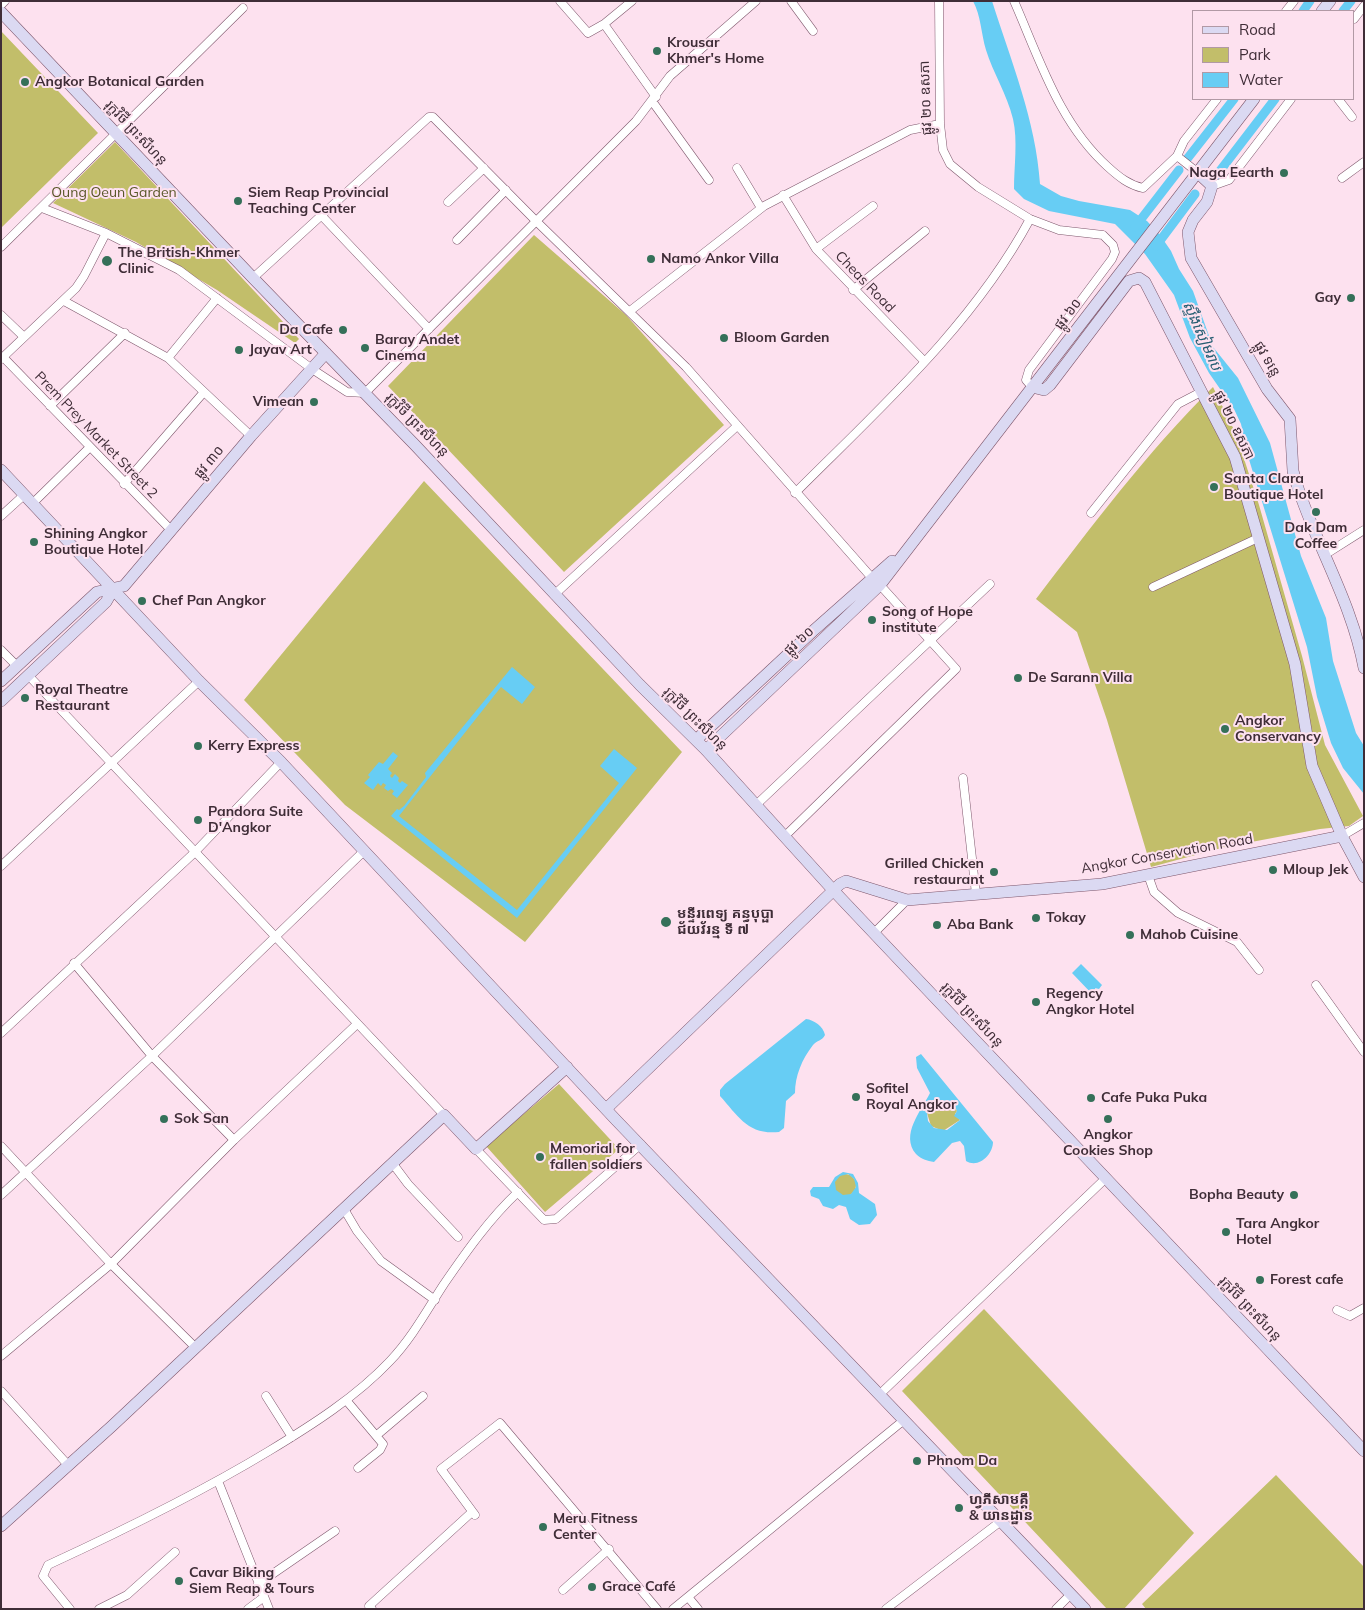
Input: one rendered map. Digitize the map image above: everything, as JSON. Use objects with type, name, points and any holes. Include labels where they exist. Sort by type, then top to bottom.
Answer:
[{"type":"street","points":[[1,5],[5,1]]},
{"type":"street","points":[[560,1],[588,33],[604,24],[632,1]]},
{"type":"street","points":[[42,208],[106,233],[179,270],[312,369],[347,392],[365,393],[654,99],[670,76],[756,1]]},
{"type":"street","points":[[791,1],[813,31]]},
{"type":"street","name":"ផ្លូវ ២០ ឧសភា","points":[[938,1],[940,124],[943,150],[956,170],[994,198],[1030,219],[1059,230],[1103,235],[1113,245],[1115,252],[1112,259],[1029,370],[1026,380],[1032,387],[1044,390],[1129,281],[1139,278],[1148,287],[1235,457],[1295,664],[1312,766],[1342,836],[1364,877]]},
{"type":"street","points":[[1014,1],[1064,113],[1080,139],[1092,153],[1126,182],[1143,188],[1177,156],[1184,141],[1216,100]]},
{"type":"street","points":[[1355,18],[1364,6]]},
{"type":"street","points":[[1,247],[243,8]]},
{"type":"street","name":"រុក្ខវិថី ព្រះសីហនុ","points":[[1,12],[253,278],[365,393],[554,595],[706,750],[833,890],[1364,1451]]},
{"type":"street","points":[[604,24],[709,180]]},
{"type":"street","name":"ផ្លូវ ៦០","points":[[706,750],[907,548],[1253,100]]},
{"type":"street","points":[[1177,156],[1212,186],[1229,180],[1290,100]]},
{"type":"street","points":[[1339,100],[1352,117]]},
{"type":"street","points":[[253,278],[431,116],[686,367],[796,493],[956,669],[785,836]]},
{"type":"street","points":[[630,311],[761,208],[910,130],[940,124]]},
{"type":"street","points":[[1342,178],[1364,162]]},
{"type":"street","points":[[448,202],[484,168]]},
{"type":"street","points":[[737,168],[761,208]]},
{"type":"street","name":"ផ្លូវ ទន្លេ","points":[[1212,186],[1207,202],[1193,220],[1188,232],[1191,258],[1267,389],[1290,420],[1293,471],[1297,485],[1326,554],[1356,636],[1364,668]]},
{"type":"street","points":[[457,240],[506,190]]},
{"type":"street","points":[[783,195],[816,249]]},
{"type":"street","name":"Cheas Road","points":[[873,206],[816,249],[853,290],[924,361]]},
{"type":"street","points":[[321,215],[428,329]]},
{"type":"street","points":[[796,493],[924,361],[989,285],[1030,219]]},
{"type":"street","points":[[853,290],[925,231]]},
{"type":"street","points":[[2,358],[64,301],[84,276],[106,233]]},
{"type":"street","points":[[168,358],[217,298]]},
{"type":"street","points":[[64,301],[168,358],[251,436]]},
{"type":"street","points":[[1,315],[24,338]]},
{"type":"street","points":[[50,406],[125,334]]},
{"type":"street","name":"ផ្លូវ ៣០","points":[[1,681],[97,592],[124,586],[251,436],[326,352]]},
{"type":"street","name":"Prem Prey Market Street 2","points":[[2,358],[171,530]]},
{"type":"street","points":[[124,484],[204,392]]},
{"type":"street","points":[[1091,513],[1178,404],[1201,392]]},
{"type":"street","points":[[554,595],[737,426]]},
{"type":"street","points":[[32,503],[89,448]]},
{"type":"street","points":[[1,470],[114,588],[199,681],[281,762],[606,1109],[1084,1609]]},
{"type":"street","points":[[1,516],[24,495]]},
{"type":"street","points":[[1326,554],[1364,530]]},
{"type":"street","points":[[1153,588],[1258,538]]},
{"type":"street","name":"ផ្លូវ ៦០","points":[[696,740],[876,581]]},
{"type":"street","points":[[756,805],[990,584]]},
{"type":"street","name":"ផ្លូវ ៣០","points":[[1,701],[106,602],[114,588]]},
{"type":"street","points":[[1,650],[17,666]]},
{"type":"street","points":[[28,675],[194,853],[544,1220],[556,1219],[641,1144]]},
{"type":"street","points":[[1,866],[199,681]]},
{"type":"street","points":[[1,1034],[194,853],[281,762]]},
{"type":"street","points":[[963,778],[976,894]]},
{"type":"street","points":[[1342,836],[1364,823]]},
{"type":"street","name":"Angkor Conservation Road","points":[[907,900],[1102,884],[1342,836]]},
{"type":"street","points":[[1,1196],[276,939],[364,852]]},
{"type":"street","points":[[1148,875],[1154,892],[1178,913],[1237,942],[1259,970]]},
{"type":"street","points":[[606,1109],[833,890],[846,881],[907,900],[874,932]]},
{"type":"street","points":[[74,964],[152,1056],[234,1140]]},
{"type":"street","points":[[1316,985],[1364,1052]]},
{"type":"street","points":[[1,1356],[111,1264],[234,1140],[357,1024]]},
{"type":"street","points":[[476,1148],[567,1067]]},
{"type":"street","points":[[1,1526],[344,1210],[444,1115]]},
{"type":"street","points":[[1,1146],[111,1264],[195,1348]]},
{"type":"street","points":[[393,1164],[408,1184],[458,1237]]},
{"type":"street","points":[[879,1394],[1106,1178]]},
{"type":"street","points":[[70,1609],[43,1576],[48,1565],[218,1481],[292,1437],[346,1400],[381,1370],[405,1345],[477,1239],[518,1192]]},
{"type":"street","points":[[344,1210],[357,1231],[381,1261],[435,1300]]},
{"type":"street","points":[[1337,1310],[1350,1316],[1364,1308]]},
{"type":"street","points":[[1,1391],[68,1465]]},
{"type":"street","points":[[266,1396],[292,1437]]},
{"type":"street","points":[[377,1435],[423,1396]]},
{"type":"street","points":[[346,1400],[383,1444],[382,1448],[358,1468]]},
{"type":"street","points":[[672,1609],[904,1420]]},
{"type":"street","points":[[372,1609],[369,1606],[473,1514],[441,1468],[500,1423],[609,1549],[657,1609]]},
{"type":"street","points":[[218,1481],[258,1584],[270,1609]]},
{"type":"street","points":[[886,1609],[1001,1521]]},
{"type":"street","points":[[258,1584],[336,1531]]},
{"type":"street","points":[[563,1590],[609,1549]]},
{"type":"street","points":[[98,1609],[127,1595],[175,1552]]},
{"type":"street","points":[[1056,1609],[1071,1594]]},
{"type":"street","points":[[248,1609],[264,1597]]},
{"type":"street","points":[[688,1597],[698,1609]]},
{"type":"green space","name":"Angkor Botanical Garden","points":[[1,31],[98,133],[1,228]]},
{"type":"green space","name":"Oung Oeun Garden","points":[[115,142],[299,339],[295,343],[217,290],[136,242],[53,203]]},
{"type":"green space","points":[[534,235],[626,315],[724,425],[564,572],[388,386]]},
{"type":"green space","points":[[1213,387],[1236,434],[1259,505],[1325,745],[1363,816],[1349,826],[1320,829],[1225,847],[1151,867],[1107,720],[1077,632],[1036,599],[1143,463]]},
{"type":"green space","points":[[424,481],[682,752],[525,942],[345,805],[244,700]]},
{"type":"green space","points":[[559,1084],[619,1149],[545,1212],[486,1146]]},
{"type":"green space","points":[[942,1104],[955,1107],[957,1111],[955,1114],[960,1120],[943,1131],[931,1126],[927,1113],[930,1108]]},
{"type":"green space","points":[[845,1174],[855,1181],[856,1185],[849,1195],[845,1196],[835,1189],[834,1185],[841,1175]]},
{"type":"green space","points":[[984,1309],[1194,1533],[1124,1609],[1107,1609],[902,1391]]},
{"type":"green space","points":[[1276,1475],[1364,1567],[1364,1609],[1146,1609],[1142,1604]]},
{"type":"water","name":"ស្ទឹងសៀមរាប","points":[[973,1],[992,1],[1028,114],[1038,161],[1040,184],[1061,196],[1130,210],[1147,221],[1171,251],[1179,269],[1193,291],[1213,347],[1238,378],[1270,443],[1301,556],[1326,618],[1333,661],[1356,733],[1364,746],[1364,794],[1343,768],[1331,743],[1317,697],[1307,647],[1247,453],[1241,424],[1234,409],[1209,373],[1190,338],[1174,295],[1145,254],[1115,224],[1049,211],[1024,199],[1014,189],[1016,145],[1013,119],[986,50]]},
{"type":"water","points":[[512,667],[535,687],[522,704],[501,687],[399,816],[517,910],[619,783],[600,766],[614,749],[637,768],[517,918],[391,816],[397,809],[399,810],[404,806],[426,777],[425,773]]},
{"type":"water","points":[[393,752],[398,756],[388,769],[392,773],[390,776],[392,778],[395,774],[399,778],[398,781],[400,783],[402,781],[408,785],[397,798],[392,794],[394,791],[391,789],[388,791],[384,788],[386,785],[383,783],[381,786],[378,783],[373,790],[364,783],[379,762],[383,764]]},
{"type":"water","points":[[1081,964],[1102,985],[1099,989],[1095,988],[1096,992],[1093,995],[1072,973]]},
{"type":"water","points":[[806,1019],[818,1024],[825,1035],[813,1045],[802,1062],[796,1080],[795,1093],[786,1101],[784,1128],[779,1132],[759,1131],[739,1117],[720,1096],[720,1090]]},
{"type":"water","points":[[921,1054],[993,1142],[991,1151],[980,1162],[971,1163],[966,1161],[964,1146],[960,1141],[952,1143],[934,1162],[924,1160],[916,1154],[910,1139],[911,1131],[917,1115],[930,1093],[917,1068],[916,1057]],"holes":[[[937,1105],[955,1107],[957,1111],[954,1116],[960,1120],[947,1130],[934,1128],[928,1121],[927,1113]]]},
{"type":"water","points":[[843,1172],[853,1174],[858,1183],[859,1193],[875,1204],[877,1215],[870,1224],[859,1225],[850,1219],[846,1207],[839,1205],[833,1209],[823,1206],[819,1199],[811,1196],[810,1191],[813,1187],[829,1187],[835,1177]],"holes":[[[848,1174],[854,1179],[856,1187],[851,1194],[843,1195],[836,1190],[835,1182],[840,1176]]]},
{"type":"waterway","points":[[1304,10],[1310,1]]},
{"type":"waterway","points":[[1344,10],[1351,1]]},
{"type":"waterway","points":[[1187,159],[1233,100]]},
{"type":"waterway","points":[[1216,176],[1274,100]]},
{"type":"waterway","points":[[1135,227],[1179,170]]},
{"type":"waterway","points":[[1156,246],[1195,194]]},
{"type":"place","name":"Krousar Khmer's Home","points":[[657,51]]},
{"type":"place","name":"Angkor Botanical Garden","points":[[25,82]]},
{"type":"place","name":"Naga Eearth","points":[[1284,173]]},
{"type":"place","name":"Siem Reap Provincial Teaching Center","points":[[238,201]]},
{"type":"place","name":"Namo Ankor Villa","points":[[651,259]]},
{"type":"place","name":"The British-Khmer Clinic","points":[[107,261]]},
{"type":"place","name":"Gay","points":[[1351,298]]},
{"type":"place","name":"Da Cafe","points":[[343,330]]},
{"type":"place","name":"Bloom Garden","points":[[724,338]]},
{"type":"place","name":"Baray Andet Cinema","points":[[365,348]]},
{"type":"place","name":"Jayav Art","points":[[239,350]]},
{"type":"place","name":"Vimean","points":[[314,402]]},
{"type":"place","name":"Santa Clara Boutique Hotel","points":[[1214,487]]},
{"type":"place","name":"Dak Dam Coffee","points":[[1316,512]]},
{"type":"place","name":"Shining Angkor Boutique Hotel","points":[[34,542]]},
{"type":"place","name":"Chef Pan Angkor","points":[[142,601]]},
{"type":"place","name":"Song of Hope institute","points":[[872,620]]},
{"type":"place","name":"De Sarann Villa","points":[[1018,678]]},
{"type":"place","name":"Royal Theatre Restaurant","points":[[25,698]]},
{"type":"place","name":"Angkor Conservancy","points":[[1225,729]]},
{"type":"place","name":"Kerry Express","points":[[198,746]]},
{"type":"place","name":"Pandora Suite D'Angkor","points":[[198,820]]},
{"type":"place","name":"Mloup Jek","points":[[1273,870]]},
{"type":"place","name":"Grilled Chicken restaurant","points":[[994,872]]},
{"type":"place","name":"Tokay","points":[[1036,918]]},
{"type":"place","name":"មន្ទីរពេទ្យ គន្ធបុប្ផា ជ័យវ័រន្ម ទី ៧","points":[[666,922]]},
{"type":"place","name":"Aba Bank","points":[[937,925]]},
{"type":"place","name":"Mahob Cuisine","points":[[1130,935]]},
{"type":"place","name":"Regency Angkor Hotel","points":[[1036,1002]]},
{"type":"place","name":"Sofitel Royal Angkor","points":[[856,1097]]},
{"type":"place","name":"Cafe Puka Puka","points":[[1091,1098]]},
{"type":"place","name":"Sok San","points":[[164,1119]]},
{"type":"place","name":"Angkor Cookies Shop","points":[[1108,1119]]},
{"type":"place","name":"Memorial for fallen soldiers","points":[[540,1157]]},
{"type":"place","name":"Bopha Beauty","points":[[1294,1195]]},
{"type":"place","name":"Tara Angkor Hotel","points":[[1226,1232]]},
{"type":"place","name":"Forest cafe","points":[[1260,1280]]},
{"type":"place","name":"Phnom Da","points":[[917,1461]]},
{"type":"place","name":"ហ្វភីសាមគ្គី & យានដ្ឋាន","points":[[959,1508]]},
{"type":"place","name":"Meru Fitness Center","points":[[543,1527]]},
{"type":"place","name":"Cavar Biking Siem Reap & Tours","points":[[179,1581]]},
{"type":"place","name":"Grace Café","points":[[592,1587]]}]
